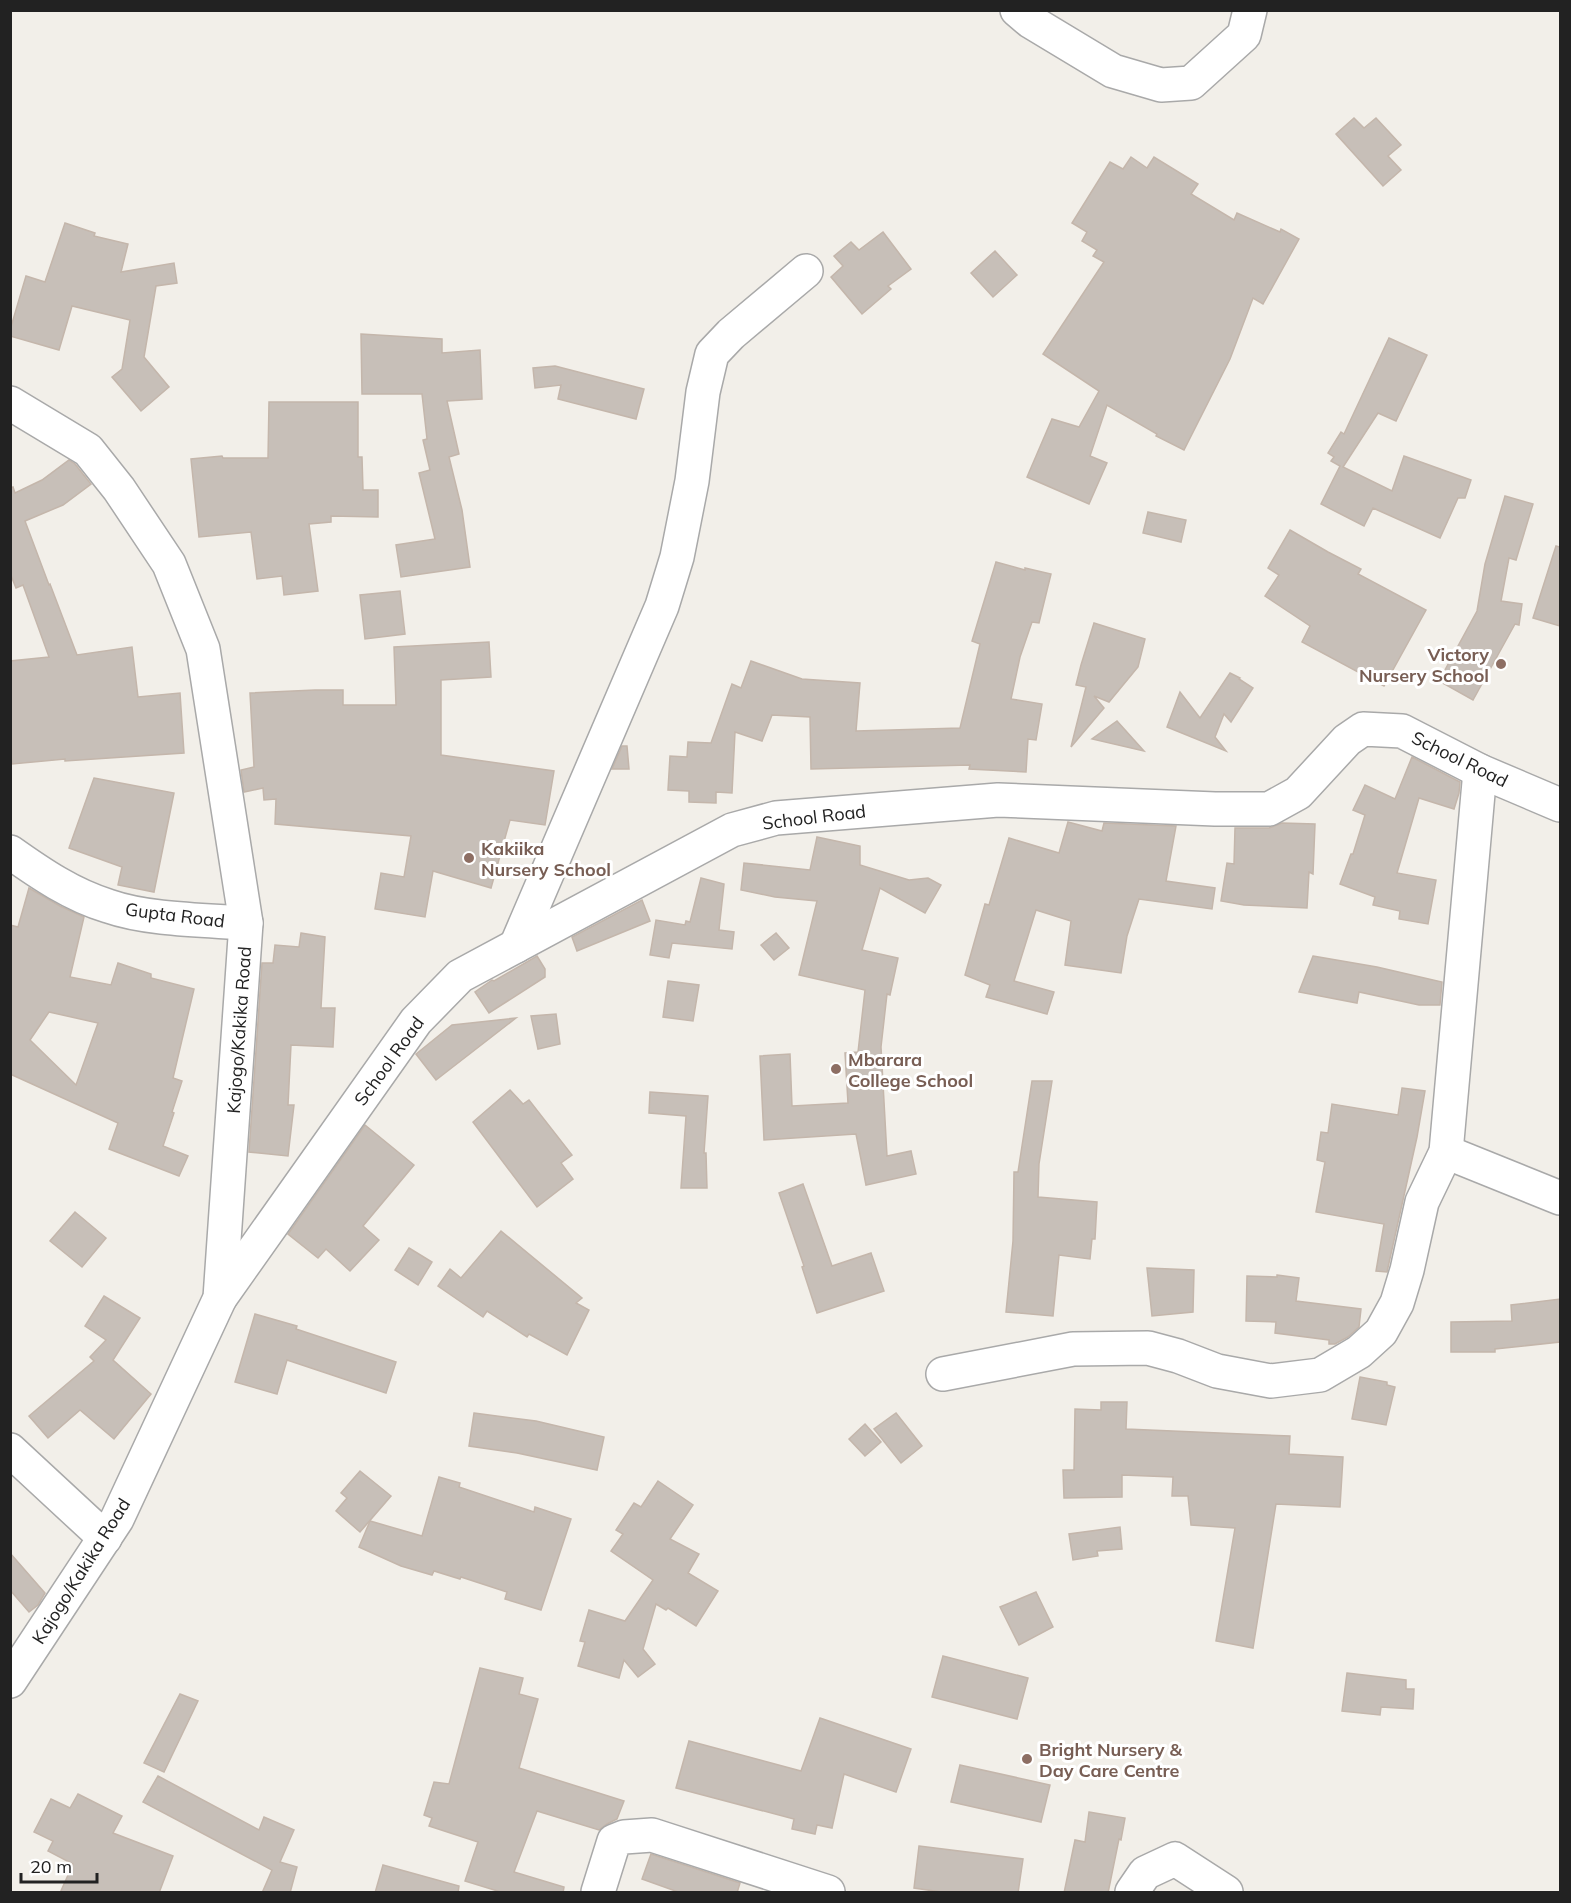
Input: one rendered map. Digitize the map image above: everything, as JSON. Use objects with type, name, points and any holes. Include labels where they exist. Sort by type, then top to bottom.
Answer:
[{"type":"street","points":[[1017,10],[1030,21],[1113,71],[1161,85],[1191,83],[1244,35],[1250,10]]},
{"type":"street","points":[[516,946],[662,606],[677,557],[690,492],[703,392],[712,354],[731,334],[806,271]]},
{"type":"street","name":"Kajogo/Kakika Road","points":[[10,403],[88,450],[119,489],[168,564],[203,649],[246,923],[220,1298],[117,1519],[10,1681]]},
{"type":"street","name":"School Road","points":[[220,1298],[416,1021],[460,976],[732,830],[776,818],[998,800],[1269,809],[1298,793],[1347,740],[1363,729],[1402,731],[1480,771],[1560,805]]},
{"type":"street","points":[[943,1374],[1073,1349],[1148,1348],[1178,1356],[1217,1371],[1271,1381],[1320,1375],[1359,1352],[1381,1332],[1397,1303],[1422,1202],[1446,1152],[1480,771]]},
{"type":"street","name":"Gupta Road","points":[[10,852],[51,881],[108,907],[158,916],[246,923]]},
{"type":"street","points":[[1446,1152],[1560,1198]]},
{"type":"street","points":[[10,1450],[105,1538]]},
{"type":"street","points":[[598,1893],[614,1841],[624,1837],[652,1835],[828,1893]]},
{"type":"street","points":[[1132,1893],[1145,1873],[1175,1859],[1226,1893]]},
{"type":"building","points":[[1354,118],[1364,128],[1376,118],[1401,145],[1388,156],[1401,170],[1383,186],[1336,134]]},
{"type":"building","points":[[1131,157],[1147,168],[1154,157],[1198,184],[1191,194],[1234,220],[1237,213],[1280,232],[1281,229],[1299,239],[1263,304],[1253,298],[1230,359],[1184,450],[1156,436],[1157,434],[1107,405],[1090,456],[1107,463],[1089,504],[1027,477],[1052,419],[1079,427],[1099,391],[1043,354],[1104,262],[1093,256],[1097,250],[1082,241],[1087,232],[1072,223],[1110,162],[1123,169]]},
{"type":"building","points":[[65,223],[95,233],[94,236],[128,244],[121,272],[174,263],[177,283],[156,286],[144,357],[169,387],[141,411],[112,377],[122,369],[130,320],[72,306],[59,350],[10,336],[26,276],[45,282]]},
{"type":"building","points":[[883,232],[911,269],[888,286],[891,289],[862,314],[831,277],[843,266],[834,256],[851,242],[859,250]]},
{"type":"building","points":[[995,251],[1017,275],[993,297],[971,273]]},
{"type":"building","points":[[361,334],[442,339],[442,353],[480,350],[482,399],[447,401],[459,454],[449,457],[462,510],[470,567],[401,577],[396,545],[435,539],[419,473],[430,470],[423,440],[427,439],[422,394],[362,394]]},
{"type":"building","points":[[1389,338],[1427,355],[1396,421],[1378,413],[1343,467],[1392,491],[1404,456],[1471,480],[1465,498],[1458,498],[1440,538],[1373,508],[1364,526],[1321,504],[1340,466],[1331,461],[1334,457],[1328,453],[1341,432],[1344,434]]},
{"type":"building","points":[[555,366],[644,389],[636,419],[558,399],[561,385],[535,388],[533,368]]},
{"type":"building","points":[[269,402],[358,402],[358,457],[362,457],[363,490],[378,490],[378,517],[331,516],[331,522],[309,524],[318,591],[284,595],[282,576],[257,579],[251,532],[199,537],[191,459],[222,456],[223,458],[268,458]]},
{"type":"building","points":[[69,460],[91,484],[63,505],[25,521],[49,585],[77,655],[132,647],[138,697],[180,693],[184,753],[12,764],[10,661],[49,657],[23,585],[16,588],[10,573],[10,488],[13,487],[15,493],[42,480]]},
{"type":"building","points":[[1505,496],[1533,504],[1516,560],[1509,558],[1501,601],[1522,604],[1519,625],[1515,624],[1473,700],[1439,681],[1477,611],[1485,564]]},
{"type":"building","points":[[1148,512],[1186,520],[1181,542],[1143,533]]},
{"type":"building","points":[[1290,530],[1361,569],[1358,574],[1426,610],[1384,686],[1302,642],[1310,626],[1265,596],[1279,575],[1268,568]]},
{"type":"building","points":[[1556,546],[1560,547],[1560,626],[1533,618]]},
{"type":"building","points":[[996,562],[1051,574],[1039,623],[1032,622],[1020,657],[1011,699],[1042,704],[1036,740],[1028,739],[1026,772],[969,769],[970,765],[811,769],[810,717],[772,715],[762,741],[735,732],[732,793],[716,792],[716,803],[689,802],[689,791],[668,790],[670,756],[687,757],[688,742],[711,743],[732,684],[741,688],[751,661],[802,679],[860,683],[856,731],[960,728],[980,644],[972,641]]},
{"type":"building","points":[[400,591],[405,634],[365,639],[360,595]]},
{"type":"building","points":[[1094,623],[1145,639],[1138,667],[1109,702],[1094,696],[1104,708],[1071,747],[1086,687],[1076,685]]},
{"type":"building","points":[[489,642],[491,677],[441,680],[441,755],[554,771],[545,825],[510,820],[491,888],[433,871],[425,917],[375,909],[381,873],[404,877],[411,836],[275,824],[276,799],[264,800],[263,788],[244,792],[241,770],[254,767],[250,693],[343,690],[343,705],[396,705],[394,647]]},
{"type":"building","points":[[1230,673],[1253,688],[1231,722],[1224,714],[1215,737],[1226,751],[1167,727],[1180,692],[1200,718]]},
{"type":"building","points":[[1117,721],[1144,751],[1092,739]]},
{"type":"building","points":[[622,746],[627,746],[629,769],[612,769]]},
{"type":"building","points":[[1412,757],[1460,782],[1454,809],[1419,798],[1397,873],[1436,880],[1428,924],[1399,919],[1400,911],[1373,905],[1375,897],[1340,884],[1351,854],[1353,854],[1365,815],[1353,810],[1365,785],[1395,799]]},
{"type":"building","points":[[94,778],[174,793],[154,892],[118,885],[122,867],[69,848]]},
{"type":"building","points":[[1068,822],[1102,831],[1104,823],[1176,826],[1166,881],[1215,888],[1212,909],[1139,899],[1127,936],[1121,973],[1065,965],[1071,921],[1036,910],[1014,981],[1054,992],[1047,1014],[986,997],[990,985],[965,975],[985,904],[989,905],[1009,838],[1059,853]]},
{"type":"building","points":[[1282,823],[1315,824],[1313,874],[1309,872],[1307,908],[1244,905],[1221,901],[1227,863],[1234,864],[1235,828],[1269,828]]},
{"type":"building","points":[[817,837],[860,846],[860,865],[909,880],[928,878],[941,885],[925,913],[880,888],[862,950],[898,958],[890,995],[887,994],[881,1047],[887,1156],[911,1151],[916,1174],[866,1185],[856,1134],[764,1140],[760,1056],[790,1054],[792,1106],[848,1103],[845,1053],[858,1052],[865,990],[799,975],[817,901],[775,897],[741,890],[744,863],[810,870]]},
{"type":"building","points":[[701,878],[724,884],[719,930],[734,932],[732,949],[672,943],[669,958],[650,955],[656,920],[685,925],[686,921],[690,922]]},
{"type":"building","points":[[29,888],[84,917],[70,977],[111,985],[118,963],[151,974],[151,978],[194,989],[173,1078],[182,1081],[163,1146],[188,1156],[179,1176],[109,1149],[118,1123],[10,1074],[10,925],[18,927]],"holes":[[[49,1012],[98,1023],[76,1085],[30,1040]]]},
{"type":"building","points":[[642,900],[650,921],[577,951],[572,937]]},
{"type":"building","points":[[301,933],[325,937],[321,1008],[335,1008],[333,1047],[291,1045],[288,1105],[294,1105],[288,1156],[249,1152],[262,963],[273,963],[275,945],[299,947]]},
{"type":"building","points":[[776,933],[789,948],[774,960],[761,945]]},
{"type":"building","points":[[537,956],[545,969],[545,977],[489,1013],[475,992],[492,980],[494,981]]},
{"type":"building","points":[[1313,956],[1377,967],[1442,982],[1440,1005],[1419,1005],[1359,992],[1357,1003],[1299,992]]},
{"type":"building","points":[[668,981],[699,985],[693,1021],[663,1017]]},
{"type":"building","points":[[556,1014],[560,1044],[538,1049],[531,1016]]},
{"type":"building","points":[[516,1018],[436,1080],[416,1054],[452,1025]]},
{"type":"building","points":[[1032,1081],[1052,1081],[1039,1164],[1038,1197],[1097,1202],[1095,1239],[1092,1239],[1090,1259],[1059,1255],[1053,1316],[1006,1312],[1013,1241],[1014,1172],[1018,1172]]},
{"type":"building","points":[[1402,1088],[1425,1091],[1387,1272],[1376,1271],[1384,1224],[1316,1212],[1325,1162],[1317,1160],[1321,1132],[1328,1133],[1332,1104],[1398,1115]]},
{"type":"building","points":[[510,1090],[523,1104],[529,1100],[572,1155],[561,1163],[573,1179],[537,1207],[473,1122]]},
{"type":"building","points":[[650,1092],[708,1096],[704,1153],[706,1153],[707,1188],[681,1188],[686,1116],[649,1113]]},
{"type":"building","points":[[365,1125],[414,1165],[363,1226],[379,1240],[350,1271],[326,1249],[318,1258],[288,1234]]},
{"type":"building","points":[[803,1184],[832,1266],[871,1253],[884,1291],[817,1313],[779,1193]]},
{"type":"building","points":[[75,1212],[106,1238],[82,1267],[50,1241]]},
{"type":"building","points":[[501,1231],[582,1298],[576,1303],[589,1310],[567,1355],[529,1334],[527,1337],[487,1311],[483,1317],[438,1286],[450,1269],[461,1278]]},
{"type":"building","points":[[409,1248],[432,1262],[418,1285],[395,1270]]},
{"type":"building","points":[[1147,1268],[1194,1270],[1193,1312],[1152,1316]]},
{"type":"building","points":[[1277,1275],[1299,1278],[1296,1301],[1361,1309],[1359,1327],[1348,1337],[1335,1344],[1329,1344],[1329,1340],[1275,1333],[1276,1322],[1246,1321],[1247,1276],[1277,1277]]},
{"type":"building","points":[[104,1296],[140,1318],[113,1360],[151,1394],[114,1439],[80,1410],[48,1438],[29,1416],[94,1361],[90,1357],[106,1340],[85,1326]]},
{"type":"building","points":[[1560,1299],[1560,1342],[1495,1349],[1495,1352],[1451,1352],[1451,1322],[1512,1321],[1511,1305]]},
{"type":"building","points":[[255,1314],[297,1326],[296,1329],[396,1362],[386,1393],[287,1360],[277,1394],[235,1382]]},
{"type":"building","points":[[1360,1377],[1387,1382],[1387,1385],[1395,1387],[1386,1425],[1352,1419]]},
{"type":"building","points":[[1101,1402],[1127,1402],[1126,1429],[1290,1436],[1289,1454],[1343,1457],[1340,1507],[1276,1504],[1253,1648],[1216,1641],[1235,1528],[1191,1525],[1188,1496],[1172,1496],[1173,1477],[1122,1475],[1122,1497],[1064,1498],[1063,1470],[1074,1470],[1075,1409],[1101,1410]]},
{"type":"building","points":[[474,1413],[536,1421],[604,1437],[597,1470],[517,1453],[469,1446]]},
{"type":"building","points":[[896,1413],[922,1446],[901,1463],[874,1429]]},
{"type":"building","points":[[865,1424],[881,1442],[865,1456],[849,1439]]},
{"type":"building","points":[[360,1471],[391,1496],[360,1532],[336,1511],[347,1498],[341,1493]]},
{"type":"building","points":[[439,1477],[460,1483],[459,1487],[534,1512],[535,1507],[571,1519],[541,1610],[505,1599],[507,1592],[461,1577],[460,1579],[434,1571],[432,1575],[401,1566],[359,1547],[370,1521],[422,1536]]},
{"type":"building","points":[[658,1481],[693,1505],[670,1539],[699,1554],[688,1573],[718,1591],[696,1626],[668,1608],[666,1610],[656,1604],[643,1649],[655,1664],[638,1677],[624,1660],[619,1678],[578,1666],[585,1642],[580,1641],[589,1610],[625,1621],[653,1580],[611,1551],[623,1534],[616,1530],[634,1503],[641,1507]]},
{"type":"building","points":[[1120,1527],[1122,1549],[1097,1551],[1098,1556],[1073,1560],[1069,1534]]},
{"type":"building","points":[[10,1553],[45,1593],[38,1605],[29,1612],[10,1590]]},
{"type":"building","points":[[1036,1592],[1053,1627],[1019,1645],[1000,1607]]},
{"type":"building","points":[[943,1656],[1028,1678],[1017,1719],[932,1697]]},
{"type":"building","points":[[480,1668],[523,1678],[519,1694],[538,1699],[519,1768],[624,1801],[617,1819],[599,1830],[537,1811],[514,1872],[564,1887],[563,1893],[504,1893],[465,1881],[478,1842],[429,1826],[432,1818],[424,1815],[434,1782],[449,1784]]},
{"type":"building","points":[[1347,1673],[1406,1680],[1406,1689],[1414,1689],[1413,1709],[1381,1707],[1380,1715],[1342,1711]]},
{"type":"building","points":[[180,1694],[198,1701],[164,1772],[144,1763]]},
{"type":"building","points":[[820,1718],[911,1749],[896,1792],[844,1774],[832,1828],[817,1825],[815,1834],[792,1829],[794,1819],[676,1788],[689,1741],[801,1771]]},
{"type":"building","points":[[960,1765],[1050,1785],[1041,1822],[951,1802]]},
{"type":"building","points":[[158,1776],[259,1830],[264,1817],[294,1830],[280,1862],[297,1867],[290,1893],[262,1893],[272,1870],[143,1802]]},
{"type":"building","points":[[78,1794],[122,1816],[113,1833],[173,1856],[159,1893],[60,1893],[73,1864],[48,1851],[53,1841],[34,1832],[51,1799],[70,1808]]},
{"type":"building","points":[[1089,1812],[1125,1818],[1108,1893],[1064,1893],[1075,1840],[1085,1842]]},
{"type":"building","points":[[919,1846],[1023,1859],[1018,1893],[948,1893],[914,1888]]},
{"type":"building","points":[[651,1854],[740,1883],[737,1893],[681,1893],[642,1879]]},
{"type":"building","points":[[383,1865],[459,1886],[458,1893],[375,1893]]},
{"type":"place","name":"Victory Nursery School","points":[[1501,664]]},
{"type":"place","name":"Kakiika Nursery School","points":[[469,858]]},
{"type":"place","name":"Mbarara College School","points":[[836,1069]]},
{"type":"place","name":"Bright Nursery & Day Care Centre","points":[[1027,1759]]}]
